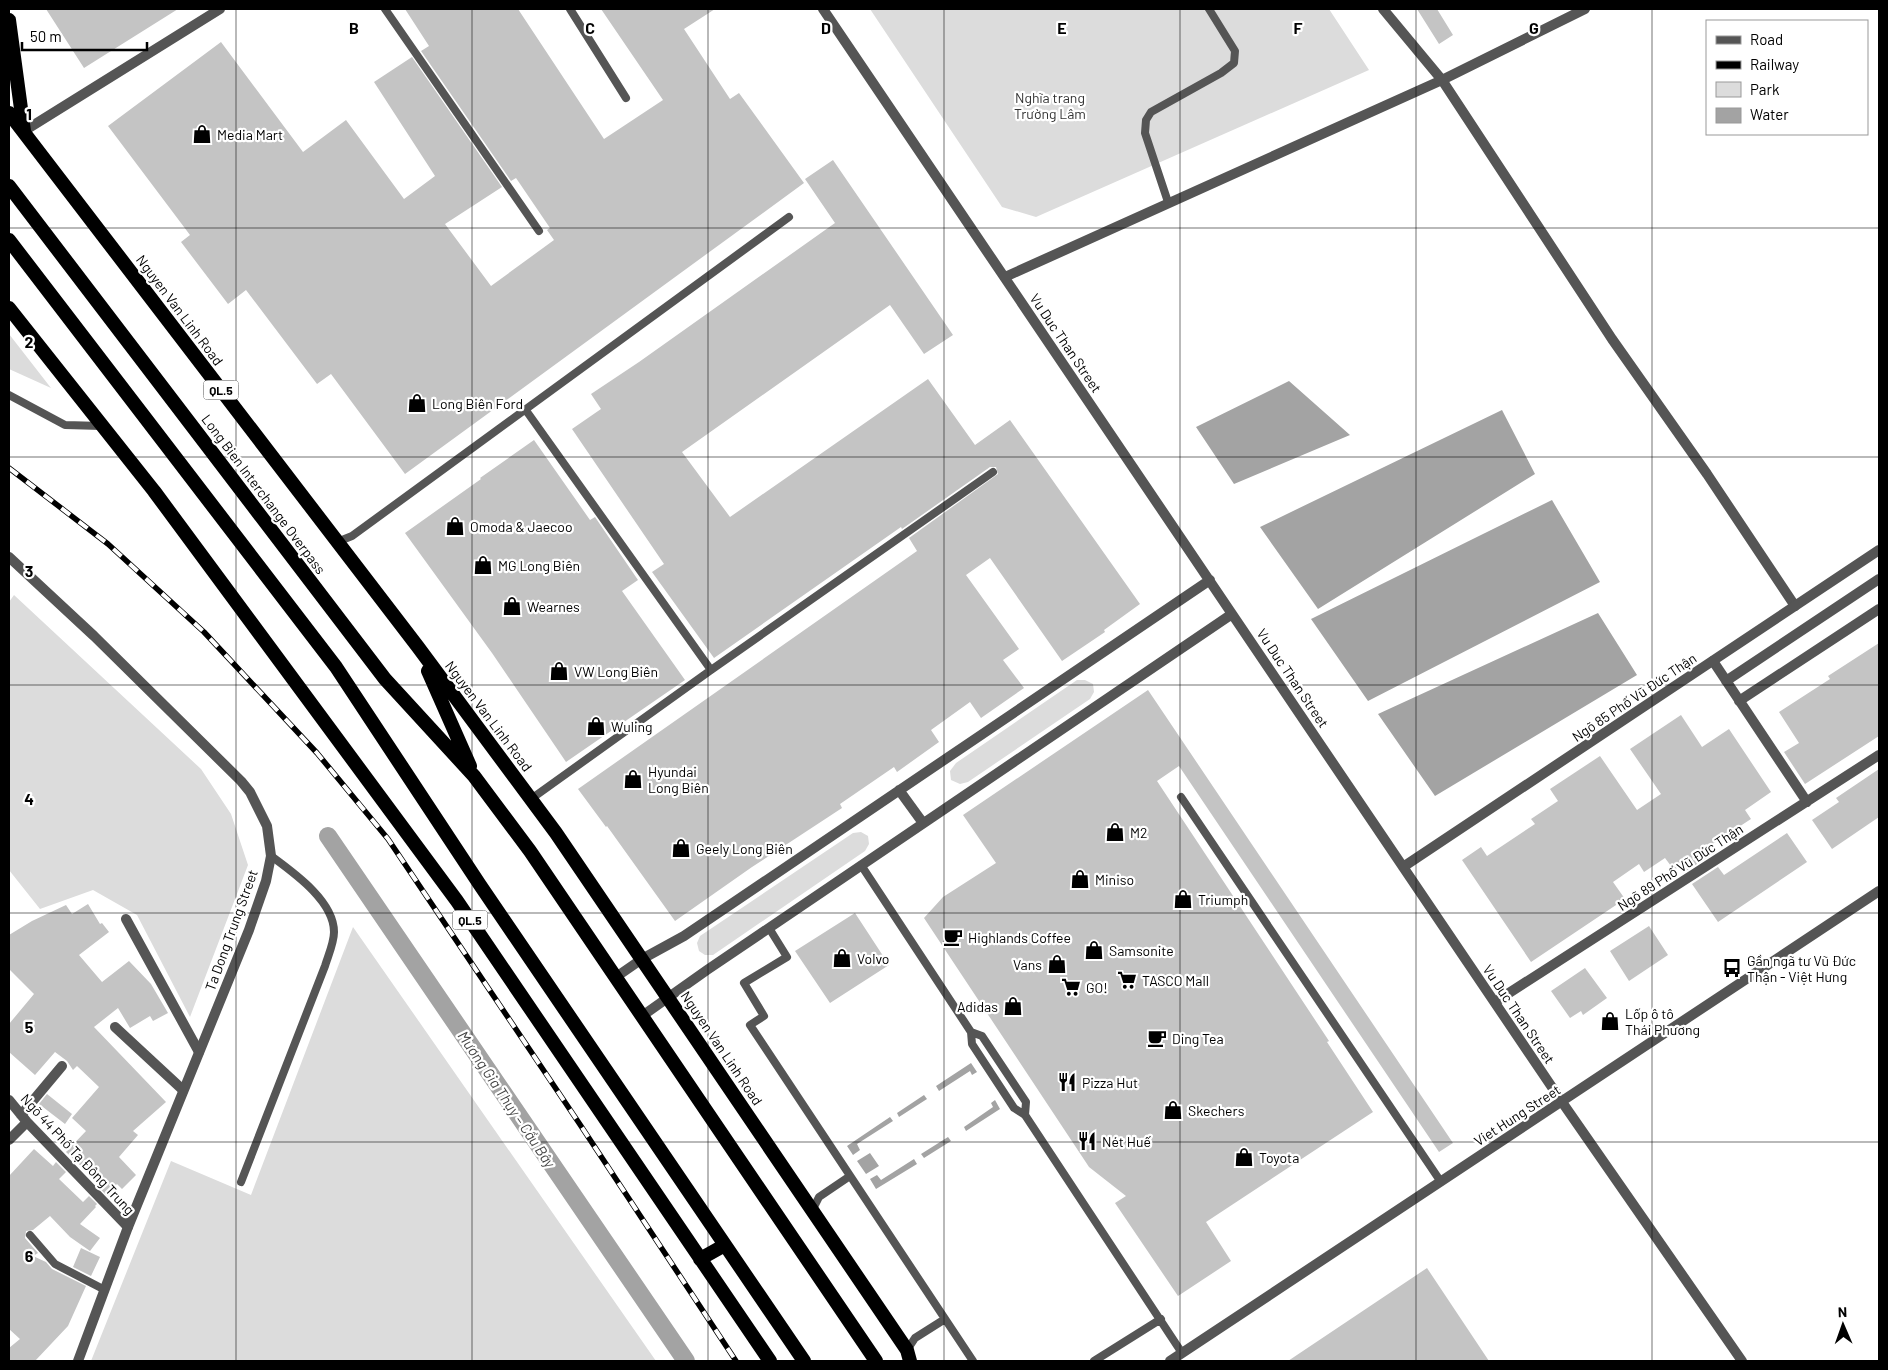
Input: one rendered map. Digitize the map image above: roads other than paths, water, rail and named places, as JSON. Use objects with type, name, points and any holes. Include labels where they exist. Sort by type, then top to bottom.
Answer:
[{"type":"highway","points":[[9,20],[24,132]]},
{"type":"highway","name":"Nguyen Van Linh Road","points":[[9,113],[418,647],[556,833],[909,1356]]},
{"type":"highway","name":"Long Bien Interchange Overpass","points":[[9,186],[384,679],[474,776]]},
{"type":"highway","name":"QL.5","points":[[9,240],[336,667],[480,885],[804,1361]]},
{"type":"highway","name":"QL.5","points":[[9,308],[154,492],[457,901],[770,1361]]},
{"type":"highway","points":[[418,647],[474,776],[530,851],[876,1361]]},
{"type":"highway","points":[[700,1259],[725,1245]]},
{"type":"street","points":[[24,132],[220,9]]},
{"type":"street","name":"Vu Duc Than Street","points":[[823,9],[1562,1102],[1742,1361]]},
{"type":"street","points":[[1383,9],[1442,80],[1612,339],[1707,474],[1795,606]]},
{"type":"street","points":[[1004,277],[1442,80],[1585,9]]},
{"type":"street","name":"Ngõ 85 Phố Vũ Đức Thận","points":[[1404,867],[1879,550]]},
{"type":"street","name":"Ta Dong Trung Street","points":[[9,557],[94,636],[250,792],[267,826],[271,856],[266,881],[128,1227],[78,1361]]},
{"type":"street","points":[[1726,681],[1879,579]]},
{"type":"street","points":[[616,977],[642,959],[684,936],[1210,580]]},
{"type":"street","points":[[1739,701],[1879,608]]},
{"type":"street","points":[[642,1016],[1232,614]]},
{"type":"street","points":[[1713,660],[1807,802]]},
{"type":"street","name":"Ngõ 89 Phố Vũ Đức Thận","points":[[1495,1002],[1879,755]]},
{"type":"street","points":[[899,790],[923,823]]},
{"type":"street","name":"Viet Hung Street","points":[[1170,1361],[1879,891]]},
{"type":"street","points":[[126,918],[199,1052]]},
{"type":"street","points":[[115,1027],[183,1090]]},
{"type":"street","points":[[9,1140],[62,1066]]},
{"type":"street","name":"Ngõ 44 Phố Tạ Đông Trung","points":[[9,1100],[24,1119],[128,1227]]},
{"type":"lane","points":[[385,9],[539,232]]},
{"type":"lane","points":[[570,9],[626,98]]},
{"type":"lane","points":[[1168,202],[1145,134],[1146,120],[1151,112],[1221,73],[1234,63],[1235,51],[1209,9]]},
{"type":"lane","points":[[337,542],[352,536],[789,217]]},
{"type":"lane","points":[[9,395],[65,425],[102,426]]},
{"type":"lane","points":[[525,409],[710,670]]},
{"type":"lane","points":[[531,799],[710,670],[993,472]]},
{"type":"lane","points":[[1181,797],[1441,1182]]},
{"type":"lane","points":[[241,1182],[325,966],[334,933],[331,917],[318,897],[299,877],[271,856]]},
{"type":"lane","points":[[861,865],[971,1032],[972,1044],[1014,1108],[1026,1115],[1182,1352]]},
{"type":"lane","points":[[769,928],[787,957],[744,983],[764,1016],[750,1025],[973,1361]]},
{"type":"lane","points":[[971,1032],[982,1036],[1026,1102],[1026,1115]]},
{"type":"lane","points":[[812,1211],[819,1197],[850,1176]]},
{"type":"lane","points":[[30,1235],[55,1264],[105,1290]]},
{"type":"lane","points":[[909,1356],[915,1338],[945,1319]]},
{"type":"lane","points":[[1094,1361],[1161,1319]]},
{"type":"water","points":[[1289,381],[1350,435],[1234,484],[1196,427]]},
{"type":"water","points":[[1502,410],[1535,474],[1318,609],[1260,527]]},
{"type":"water","points":[[1552,500],[1600,582],[1368,701],[1311,619]]},
{"type":"water","points":[[1598,613],[1637,675],[1435,796],[1378,714]]},
{"type":"water","points":[[971,1063],[977,1072],[972,1075],[970,1071],[939,1091],[936,1086]]},
{"type":"water","points":[[924,1095],[927,1099],[899,1117],[897,1113]]},
{"type":"water","points":[[995,1100],[1000,1109],[966,1131],[964,1127],[993,1107],[991,1103]]},
{"type":"water","points":[[890,1117],[893,1121],[857,1144],[860,1150],[853,1155],[847,1146]]},
{"type":"water","points":[[948,1137],[951,1141],[924,1158],[921,1154]]},
{"type":"water","points":[[870,1153],[879,1166],[866,1174],[857,1161]]},
{"type":"water","points":[[914,1159],[917,1164],[876,1189],[870,1179],[877,1175],[881,1180]]},
{"type":"waterway","name":"Mương Gia Thụy – Cầu Bây","points":[[328,836],[686,1361]]},
{"type":"railway","points":[[9,468],[108,544],[204,632],[317,753],[388,839],[736,1361]]},
{"type":"place","name":"Media Mart","points":[[202,134]]},
{"type":"place","name":"Long Biên Ford","points":[[417,403]]},
{"type":"place","name":"Omoda & Jaecoo","points":[[455,526]]},
{"type":"place","name":"MG Long Biên","points":[[483,565]]},
{"type":"place","name":"Wearnes","points":[[512,606]]},
{"type":"place","name":"VW Long Biên","points":[[559,671]]},
{"type":"place","name":"Wuling","points":[[596,726]]},
{"type":"place","name":"Hyundai Long Biên","points":[[633,779]]},
{"type":"place","name":"M2","points":[[1115,832]]},
{"type":"place","name":"Geely Long Biên","points":[[681,848]]},
{"type":"place","name":"Miniso","points":[[1080,879]]},
{"type":"place","name":"Triumph","points":[[1183,899]]},
{"type":"place","name":"Highlands Coffee","points":[[953,937]]},
{"type":"place","name":"Samsonite","points":[[1094,950]]},
{"type":"place","name":"Volvo","points":[[842,958]]},
{"type":"place","name":"Vans","points":[[1057,964]]},
{"type":"place","name":"Gần ngã tư Vũ Đức Thận - Việt Hưng","points":[[1732,968]]},
{"type":"place","name":"TASCO Mall","points":[[1127,980]]},
{"type":"place","name":"GO!","points":[[1071,987]]},
{"type":"place","name":"Adidas","points":[[1013,1006]]},
{"type":"place","name":"Lốp ô tô Thái Phương","points":[[1610,1021]]},
{"type":"place","name":"Ding Tea","points":[[1157,1038]]},
{"type":"place","name":"Pizza Hut","points":[[1067,1082]]},
{"type":"place","name":"Skechers","points":[[1173,1110]]},
{"type":"place","name":"Nét Huế","points":[[1087,1141]]},
{"type":"place","name":"Toyota","points":[[1244,1157]]},
{"type":"park label","name":"Nghĩa trang Trường Lâm","points":[[1050,105]]}]
